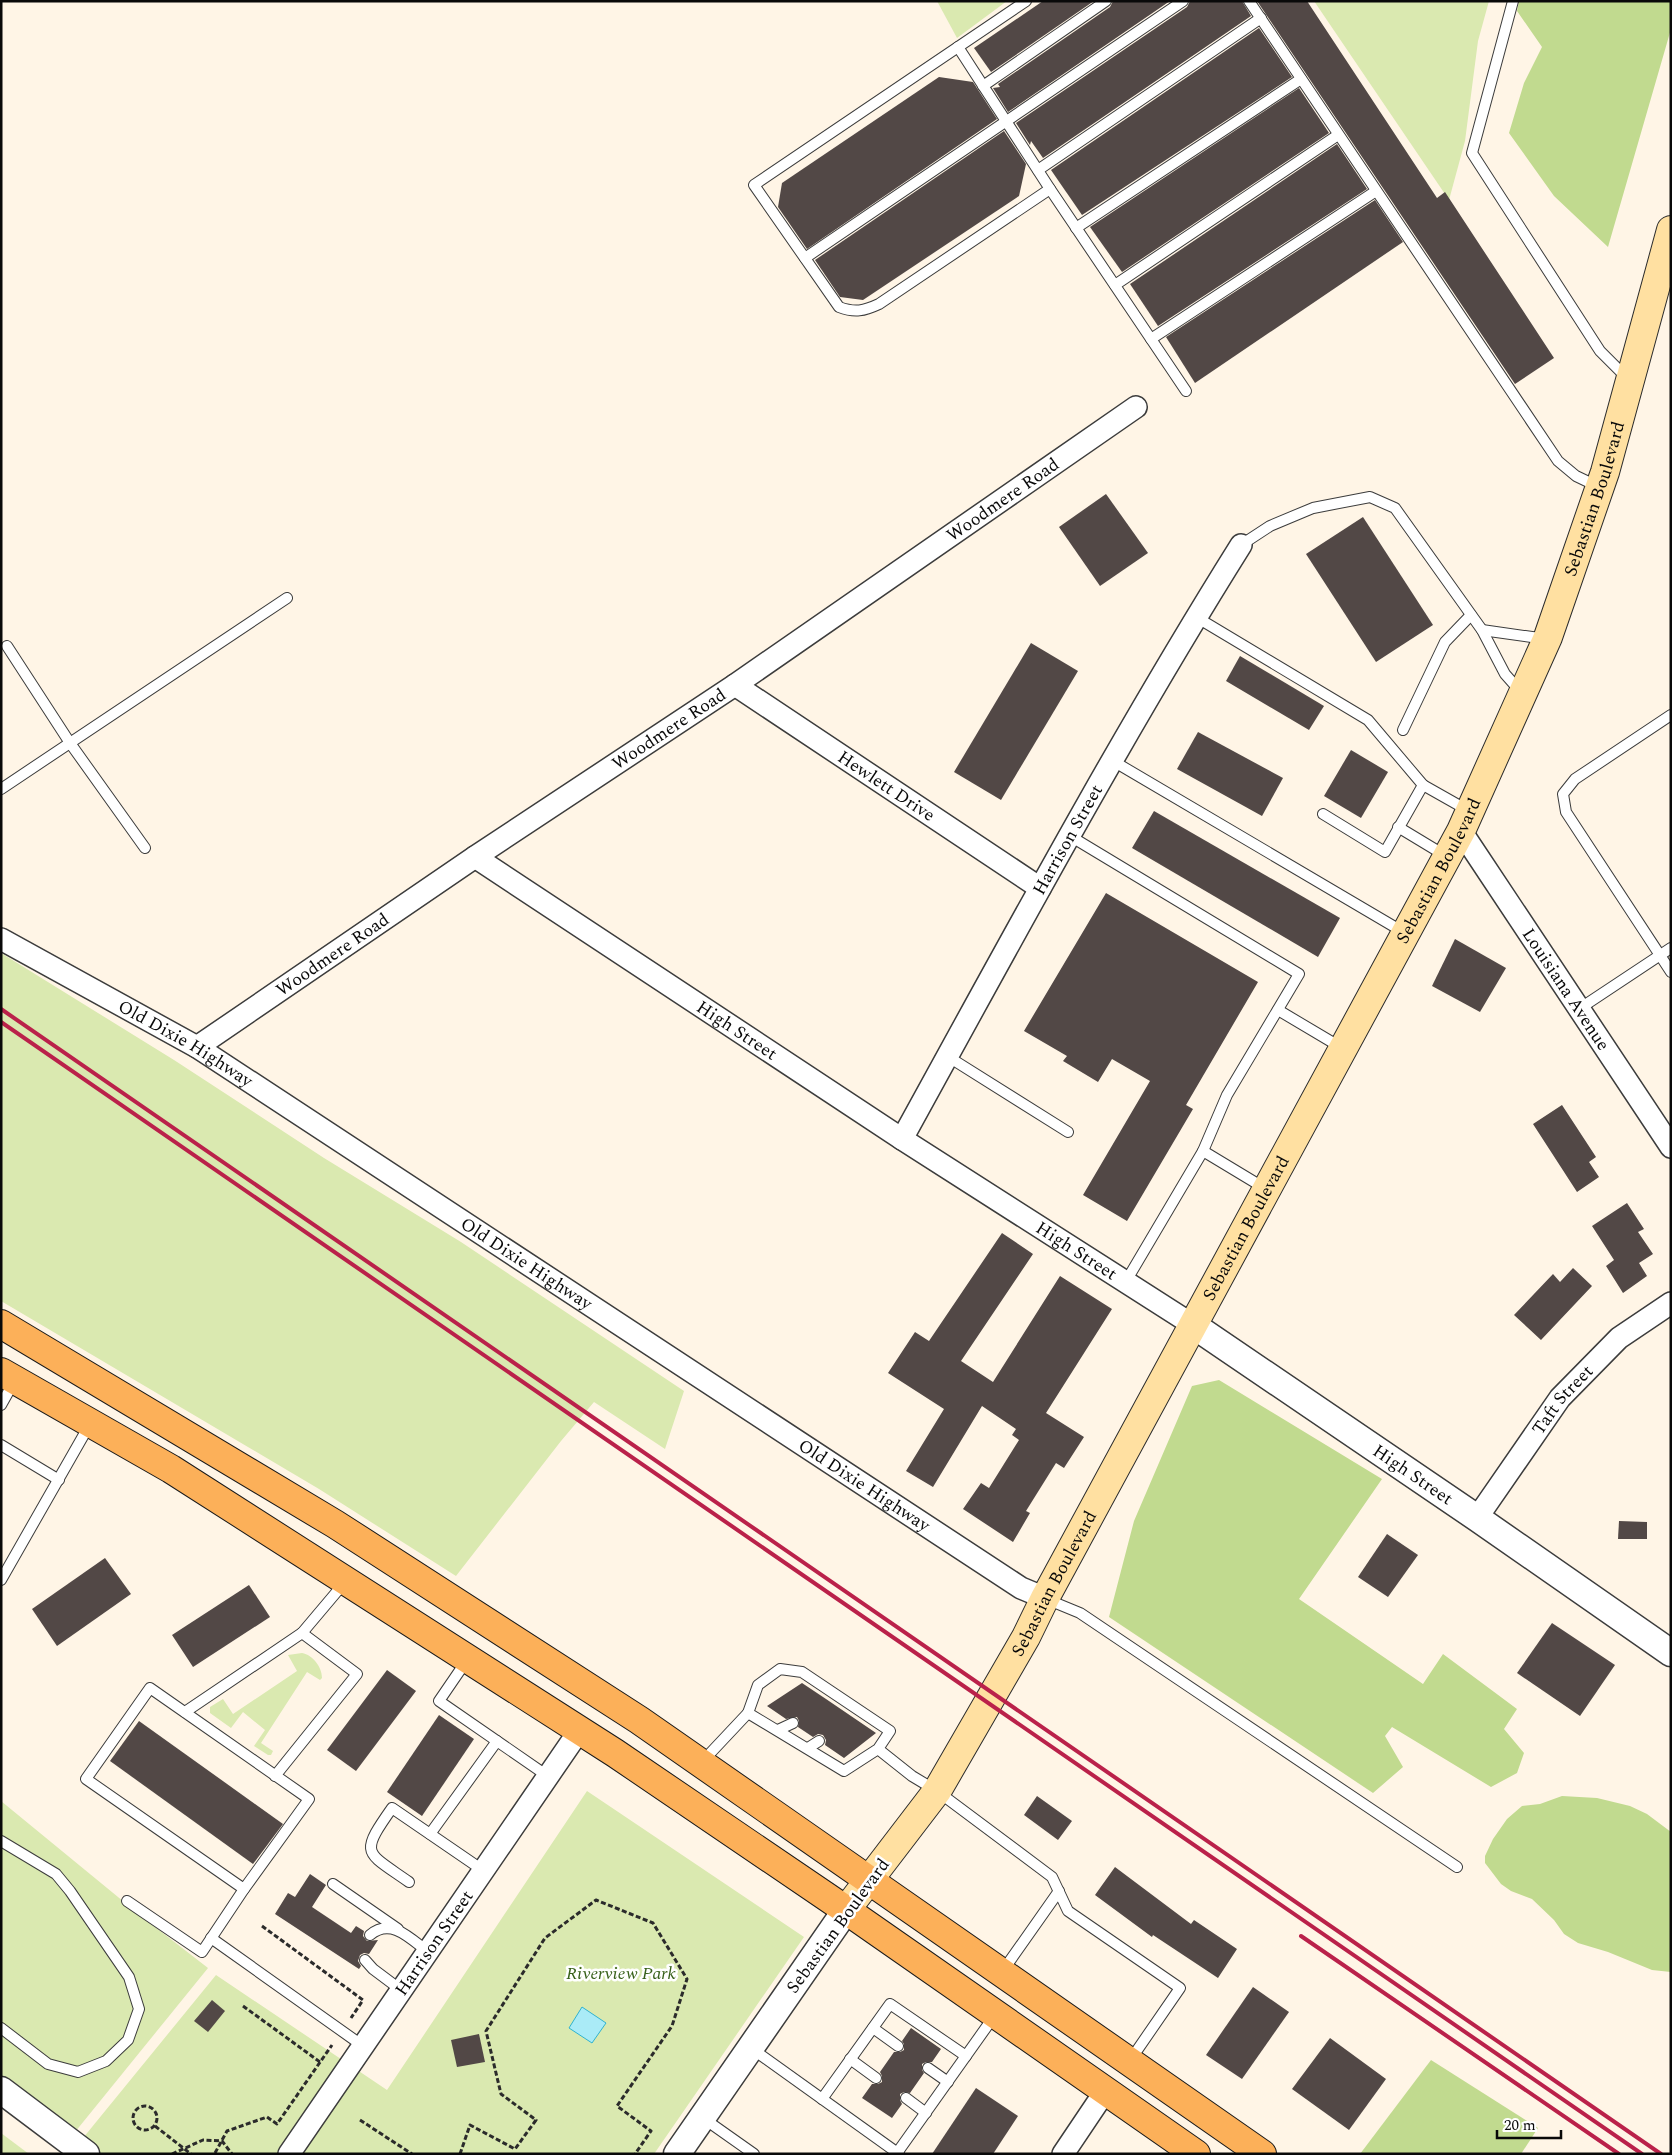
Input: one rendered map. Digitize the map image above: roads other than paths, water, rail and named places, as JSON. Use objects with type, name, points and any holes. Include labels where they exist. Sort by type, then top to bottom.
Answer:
[{"type":"main road","name":"Sebastian Boulevard","points":[[846,1910],[937,1791],[1026,1637],[1045,1598],[1465,821],[1547,639],[1600,488],[1671,230]]},
{"type":"main road","points":[[1,1324],[335,1524],[639,1720],[1262,2154]]},
{"type":"main road","points":[[8,1376],[170,1469],[579,1731],[846,1910],[1196,2154]]},
{"type":"main road","points":[[282,1540],[310,1539],[323,1534],[335,1524]]},
{"type":"main road","points":[[348,1582],[380,1576],[419,1578]]},
{"type":"street","name":"Woodmere Road","points":[[197,1047],[475,857],[735,685],[1136,407]]},
{"type":"street","name":"Harrison Street","points":[[902,1139],[1040,888],[1113,760],[1196,617],[1241,545]]},
{"type":"street","name":"Hewlett Drive","points":[[735,685],[1040,888]]},
{"type":"street","name":"Louisiana Avenue","points":[[1465,821],[1579,1009],[1671,1147]]},
{"type":"street","name":"High Street","points":[[475,857],[902,1139],[1193,1325],[1477,1518],[1671,1653]]},
{"type":"street","name":"Old Dixie Highway","points":[[1,939],[197,1047],[1021,1588],[1045,1598]]},
{"type":"street","name":"Taft Street","points":[[1477,1518],[1560,1398],[1620,1338],[1671,1303]]},
{"type":"street","name":"Harrison Street","points":[[289,2154],[579,1731]]},
{"type":"street","name":"Sebastian Boulevard","points":[[677,2154],[846,1910]]},
{"type":"street","points":[[1,2090],[86,2154]]},
{"type":"street","points":[[1062,2154],[1106,2090]]},
{"type":"lane","points":[[1026,1],[754,186],[839,307],[851,311],[864,311],[879,304],[1050,189]]},
{"type":"lane","points":[[983,86],[1106,1]]},
{"type":"lane","points":[[805,258],[1183,1]]},
{"type":"lane","points":[[1249,1],[1558,461],[1576,476],[1600,488]]},
{"type":"lane","points":[[1513,1],[1472,154],[1600,351],[1630,381]]},
{"type":"lane","points":[[1038,170],[1261,18]]},
{"type":"lane","points":[[958,47],[1050,189],[1186,392]]},
{"type":"lane","points":[[1076,228],[1301,79]]},
{"type":"lane","points":[[1115,286],[1338,135]]},
{"type":"lane","points":[[1151,339],[1376,192]]},
{"type":"lane","points":[[1241,545],[1270,526],[1313,508],[1370,497],[1396,508],[1482,630],[1505,674],[1523,694]]},
{"type":"lane","points":[[1,789],[287,598]]},
{"type":"lane","points":[[1403,730],[1445,642],[1472,615]]},
{"type":"lane","points":[[1196,617],[1368,720],[1423,785],[1465,821]]},
{"type":"lane","points":[[1482,630],[1547,639]]},
{"type":"lane","points":[[7,646],[70,743],[145,848]]},
{"type":"lane","points":[[1671,715],[1575,778],[1563,794],[1566,812],[1671,972]]},
{"type":"lane","points":[[1113,760],[1405,933]]},
{"type":"lane","points":[[1323,814],[1385,852],[1423,785]]},
{"type":"lane","points":[[1398,827],[1447,856]]},
{"type":"lane","points":[[1070,836],[1299,974],[1227,1095],[1204,1151],[1125,1283]]},
{"type":"lane","points":[[1579,1009],[1671,948]]},
{"type":"lane","points":[[1278,1010],[1343,1049]]},
{"type":"lane","points":[[947,1056],[1068,1132]]},
{"type":"lane","points":[[1204,1151],[1266,1189]]},
{"type":"lane","points":[[1,1405],[8,1376]]},
{"type":"lane","points":[[1,1580],[90,1423]]},
{"type":"lane","points":[[1,1445],[59,1480]]},
{"type":"lane","points":[[185,1712],[302,1633],[348,1582]]},
{"type":"lane","points":[[1045,1598],[1080,1613],[1457,1867]]},
{"type":"lane","points":[[276,1776],[357,1674],[302,1633]]},
{"type":"lane","points":[[467,1659],[439,1701],[549,1777]]},
{"type":"lane","points":[[700,1763],[748,1713],[758,1685],[780,1669],[802,1672],[831,1697],[859,1716],[890,1731],[878,1749],[844,1771],[748,1713]]},
{"type":"lane","points":[[127,1901],[202,1952],[309,1799],[150,1688],[86,1779],[244,1890]]},
{"type":"lane","points":[[778,1730],[792,1723]]},
{"type":"lane","points":[[430,1834],[497,1740]]},
{"type":"lane","points":[[808,1748],[819,1741]]},
{"type":"lane","points":[[878,1749],[912,1776],[937,1791],[1052,1877],[1068,1911],[1180,1988],[1129,2062]]},
{"type":"lane","points":[[409,1882],[373,1857],[370,1846],[374,1834],[392,1808],[484,1871]]},
{"type":"lane","points":[[1,1841],[56,1874],[129,1977],[139,2009],[128,2040],[106,2060],[78,2072],[48,2064],[1,2028]]},
{"type":"lane","points":[[333,1884],[428,1952]]},
{"type":"lane","points":[[1001,1973],[1059,1891]]},
{"type":"lane","points":[[370,1935],[385,1927],[398,1929]]},
{"type":"lane","points":[[211,1938],[363,2046]]},
{"type":"lane","points":[[365,1960],[373,1969],[401,1990]]},
{"type":"lane","points":[[822,2099],[890,2004],[966,2056]]},
{"type":"lane","points":[[750,2047],[898,2153],[996,2014]]},
{"type":"lane","points":[[873,2028],[898,2046]]},
{"type":"lane","points":[[850,2059],[876,2078]]},
{"type":"lane","points":[[928,2068],[948,2082]]},
{"type":"lane","points":[[906,2098],[926,2113]]},
{"type":"lane","points":[[702,2117],[754,2154]]},
{"type":"water","points":[[582,2007],[606,2023],[592,2043],[569,2028]]},
{"type":"railway","points":[[1,1009],[1661,2154]]},
{"type":"railway","points":[[1,1022],[1642,2154]]},
{"type":"railway","points":[[1301,1936],[1619,2154]]},
{"type":"park label","name":"Riverview Park","points":[[621,1973]]}]
